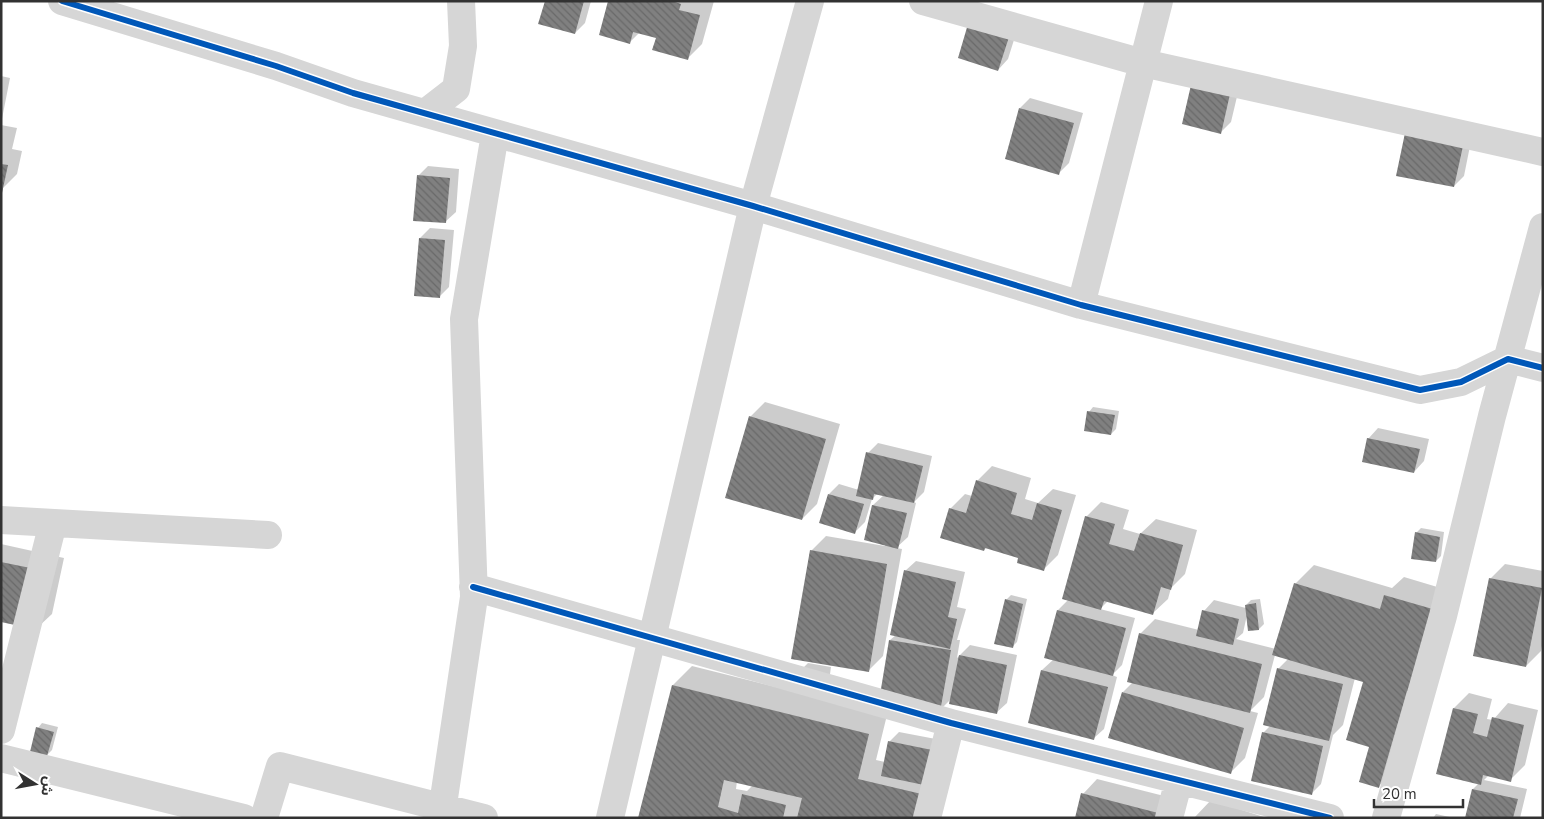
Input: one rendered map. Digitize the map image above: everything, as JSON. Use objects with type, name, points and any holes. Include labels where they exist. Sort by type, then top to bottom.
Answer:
[{"type":"street","points":[[62,1],[276,66],[352,93],[753,206],[1081,305],[1420,390],[1461,382],[1508,359],[1543,368]]},
{"type":"street","points":[[425,113],[456,90],[463,46],[461,1]]},
{"type":"street","points":[[610,818],[753,206],[810,1]]},
{"type":"street","points":[[923,1],[1143,63],[1543,152]]},
{"type":"street","points":[[1081,305],[1159,1]]},
{"type":"street","points":[[442,813],[474,597],[464,318],[495,134]]},
{"type":"street","points":[[1386,818],[1444,616],[1508,359],[1543,228]]},
{"type":"street","points":[[1,520],[268,535]]},
{"type":"street","points":[[1,730],[54,523]]},
{"type":"street","points":[[473,588],[951,723],[1330,818]]},
{"type":"street","points":[[927,818],[951,723]]},
{"type":"street","points":[[1,758],[244,818]]},
{"type":"street","points":[[264,818],[280,766],[442,813],[484,818]]},
{"type":"street","points":[[1169,818],[1179,780]]},
{"type":"building","points":[[545,1],[584,1],[575,34],[538,24]]},
{"type":"building","points":[[608,1],[672,1],[681,4],[679,10],[700,15],[688,60],[652,50],[656,38],[633,32],[630,44],[599,35]]},
{"type":"building","points":[[968,24],[1009,37],[998,71],[958,58]]},
{"type":"building","points":[[1191,85],[1230,94],[1221,134],[1182,124]]},
{"type":"building","points":[[1019,108],[1074,123],[1059,175],[1005,159]]},
{"type":"building","points":[[1405,133],[1463,146],[1454,187],[1396,176]]},
{"type":"building","points":[[1,164],[8,165],[2,193],[1,193]]},
{"type":"building","points":[[417,175],[450,178],[446,223],[413,221]]},
{"type":"building","points":[[419,238],[445,240],[440,298],[414,296]]},
{"type":"building","points":[[1087,411],[1115,415],[1111,435],[1084,431]]},
{"type":"building","points":[[749,416],[826,439],[802,520],[725,498]]},
{"type":"building","points":[[1367,438],[1420,449],[1414,473],[1362,462]]},
{"type":"building","points":[[866,452],[923,466],[914,503],[874,494],[873,500],[856,496]]},
{"type":"building","points":[[976,480],[1017,493],[1011,514],[1032,520],[1037,503],[1062,510],[1044,571],[1017,563],[1018,558],[985,548],[984,551],[940,538],[949,508],[966,513]]},
{"type":"building","points":[[828,494],[864,504],[855,534],[819,523]]},
{"type":"building","points":[[872,505],[907,513],[898,549],[864,540]]},
{"type":"building","points":[[1085,516],[1115,524],[1109,544],[1134,551],[1140,533],[1183,545],[1171,590],[1161,587],[1153,615],[1104,601],[1101,610],[1062,599]]},
{"type":"building","points":[[1415,532],[1440,537],[1436,562],[1411,559]]},
{"type":"building","points":[[810,550],[887,564],[869,672],[791,659]]},
{"type":"building","points":[[1,562],[50,572],[38,630],[1,622]]},
{"type":"building","points":[[904,570],[956,582],[948,617],[957,619],[950,649],[890,635]]},
{"type":"building","points":[[1489,578],[1542,588],[1526,667],[1473,656]]},
{"type":"building","points":[[1294,583],[1380,609],[1384,595],[1436,610],[1412,692],[1407,691],[1379,788],[1359,782],[1369,747],[1346,740],[1363,682],[1272,655]]},
{"type":"building","points":[[1005,599],[1023,604],[1013,648],[994,644]]},
{"type":"building","points":[[1256,603],[1259,630],[1248,631],[1245,605]]},
{"type":"building","points":[[1057,610],[1126,628],[1113,676],[1044,658]]},
{"type":"building","points":[[1202,610],[1239,619],[1233,645],[1196,636]]},
{"type":"building","points":[[1139,633],[1262,664],[1250,713],[1127,682]]},
{"type":"building","points":[[889,640],[951,650],[940,712],[879,701]]},
{"type":"building","points":[[959,655],[1007,665],[997,714],[949,704]]},
{"type":"building","points":[[1277,668],[1343,684],[1329,741],[1263,725]]},
{"type":"building","points":[[1041,670],[1108,687],[1094,740],[1028,723]]},
{"type":"building","points":[[672,685],[869,734],[858,779],[930,796],[925,818],[797,818],[802,798],[724,780],[718,807],[738,813],[742,794],[786,805],[783,818],[638,818]]},
{"type":"building","points":[[1122,692],[1244,728],[1231,774],[1108,738]]},
{"type":"building","points":[[1453,708],[1478,714],[1473,733],[1487,737],[1492,717],[1524,725],[1511,782],[1483,775],[1481,785],[1436,774]]},
{"type":"building","points":[[36,727],[54,732],[47,756],[30,752]]},
{"type":"building","points":[[1262,732],[1323,746],[1312,795],[1251,781]]},
{"type":"building","points":[[888,741],[932,750],[924,785],[881,776]]},
{"type":"building","points":[[1472,789],[1518,799],[1513,818],[1465,818]]},
{"type":"building","points":[[1081,793],[1162,814],[1161,818],[1075,818]]},
{"type":"cycle path","points":[[62,1],[276,66],[353,93],[753,206],[1081,305],[1420,390],[1461,382],[1508,359],[1543,368]]},
{"type":"cycle path","points":[[473,587],[951,723],[1330,818]]}]
